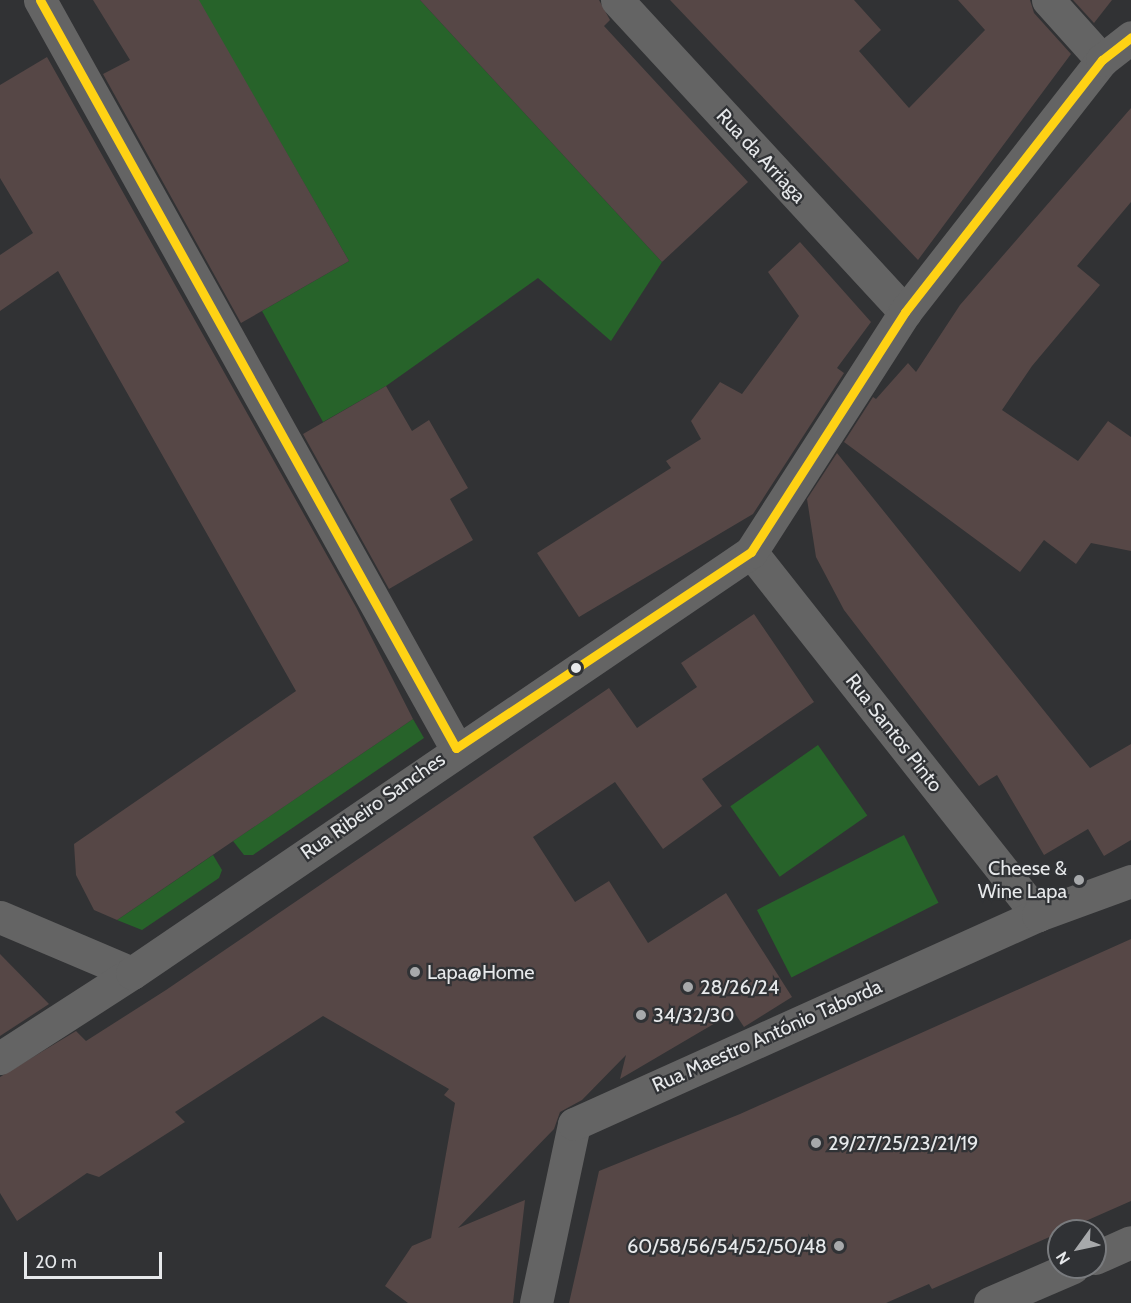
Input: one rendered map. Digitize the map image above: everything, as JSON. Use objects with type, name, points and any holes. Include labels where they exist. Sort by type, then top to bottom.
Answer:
[{"type":"street","points":[[40,0],[456,748]]},
{"type":"street","name":"Rua da Arriaga","points":[[617,0],[905,312]]},
{"type":"street","points":[[1048,0],[1102,60]]},
{"type":"street","name":"Rua Ribeiro Sanches","points":[[0,1058],[132,973],[456,748],[751,552],[905,312],[1102,60],[1131,37]]},
{"type":"street","name":"Rua Santos Pinto","points":[[751,552],[1038,915]]},
{"type":"street","name":"Rua Maestro António Taborda","points":[[536,1303],[574,1124],[1038,915],[1131,881]]},
{"type":"street","points":[[0,917],[132,973]]},
{"type":"street","points":[[1107,1252],[1131,1242]]},
{"type":"street","points":[[990,1303],[1047,1278]]},
{"type":"green space","points":[[198,0],[420,0],[662,262],[611,341],[538,278],[386,386],[323,422],[262,311],[349,261]]},
{"type":"green space","points":[[413,719],[424,738],[253,855],[244,855],[233,841]]},
{"type":"green space","points":[[818,745],[867,815],[780,877],[730,806]]},
{"type":"green space","points":[[904,835],[939,903],[791,978],[757,910]]},
{"type":"green space","points":[[213,855],[222,870],[219,878],[142,930],[117,920]]},
{"type":"building","points":[[93,0],[199,0],[349,261],[241,323],[103,74],[130,60]]},
{"type":"building","points":[[420,0],[599,0],[610,20],[604,26],[748,182],[662,262]]},
{"type":"building","points":[[670,0],[854,0],[881,30],[859,51],[909,108],[985,30],[958,0],[1030,0],[1034,13],[1071,54],[918,260]]},
{"type":"building","points":[[1073,0],[1112,0],[1094,23]]},
{"type":"building","points":[[47,57],[356,607],[413,719],[117,920],[94,910],[76,875],[74,844],[296,691],[58,271],[0,311],[0,255],[33,233],[0,178],[0,85]]},
{"type":"building","points":[[1131,108],[1131,202],[1077,266],[1100,285],[1032,366],[1002,410],[1078,461],[1108,421],[1131,437],[1131,551],[1091,543],[1076,564],[1044,540],[1020,572],[844,442],[873,397],[876,399],[908,363],[916,372],[960,305]]},
{"type":"building","points":[[800,242],[871,322],[837,368],[844,373],[753,514],[579,617],[537,553],[671,468],[666,461],[701,439],[691,421],[720,382],[742,394],[799,316],[768,272]]},
{"type":"building","points":[[386,386],[412,431],[429,420],[468,488],[450,499],[473,540],[389,589],[303,434]]},
{"type":"building","points":[[837,453],[1090,768],[1131,744],[1131,840],[1104,856],[1088,829],[1044,855],[997,775],[979,786],[844,610],[816,557],[807,499]]},
{"type":"building","points":[[754,614],[814,702],[702,779],[722,806],[663,849],[615,782],[533,837],[575,902],[609,881],[648,943],[726,893],[792,997],[744,1027],[734,1012],[620,1079],[626,1055],[582,1100],[560,1112],[554,1129],[458,1228],[525,1200],[513,1303],[408,1303],[385,1286],[412,1246],[431,1238],[455,1103],[444,1095],[449,1089],[323,1016],[175,1112],[185,1122],[99,1177],[87,1173],[17,1221],[0,1193],[0,1077],[76,1031],[86,1041],[166,990],[609,688],[637,728],[697,687],[681,663]]},
{"type":"building","points":[[1131,939],[1131,1201],[1090,1219],[1047,1219],[1047,1238],[932,1289],[929,1284],[886,1303],[569,1303],[599,1171],[740,1114]]},
{"type":"building","points":[[0,954],[49,1004],[0,1036]]},
{"type":"transit line","points":[[40,0],[456,748],[751,552],[905,312],[1102,60],[1131,37]]},
{"type":"place","name":"Cheese & Wine Lapa","points":[[1079,880]]},
{"type":"place","name":"Lapa@Home","points":[[415,972]]},
{"type":"place","name":"28/26/24","points":[[688,987]]},
{"type":"place","name":"34/32/30","points":[[641,1015]]},
{"type":"place","name":"29/27/25/23/21/19","points":[[816,1143]]},
{"type":"place","name":"60/58/56/54/52/50/48","points":[[839,1246]]}]
